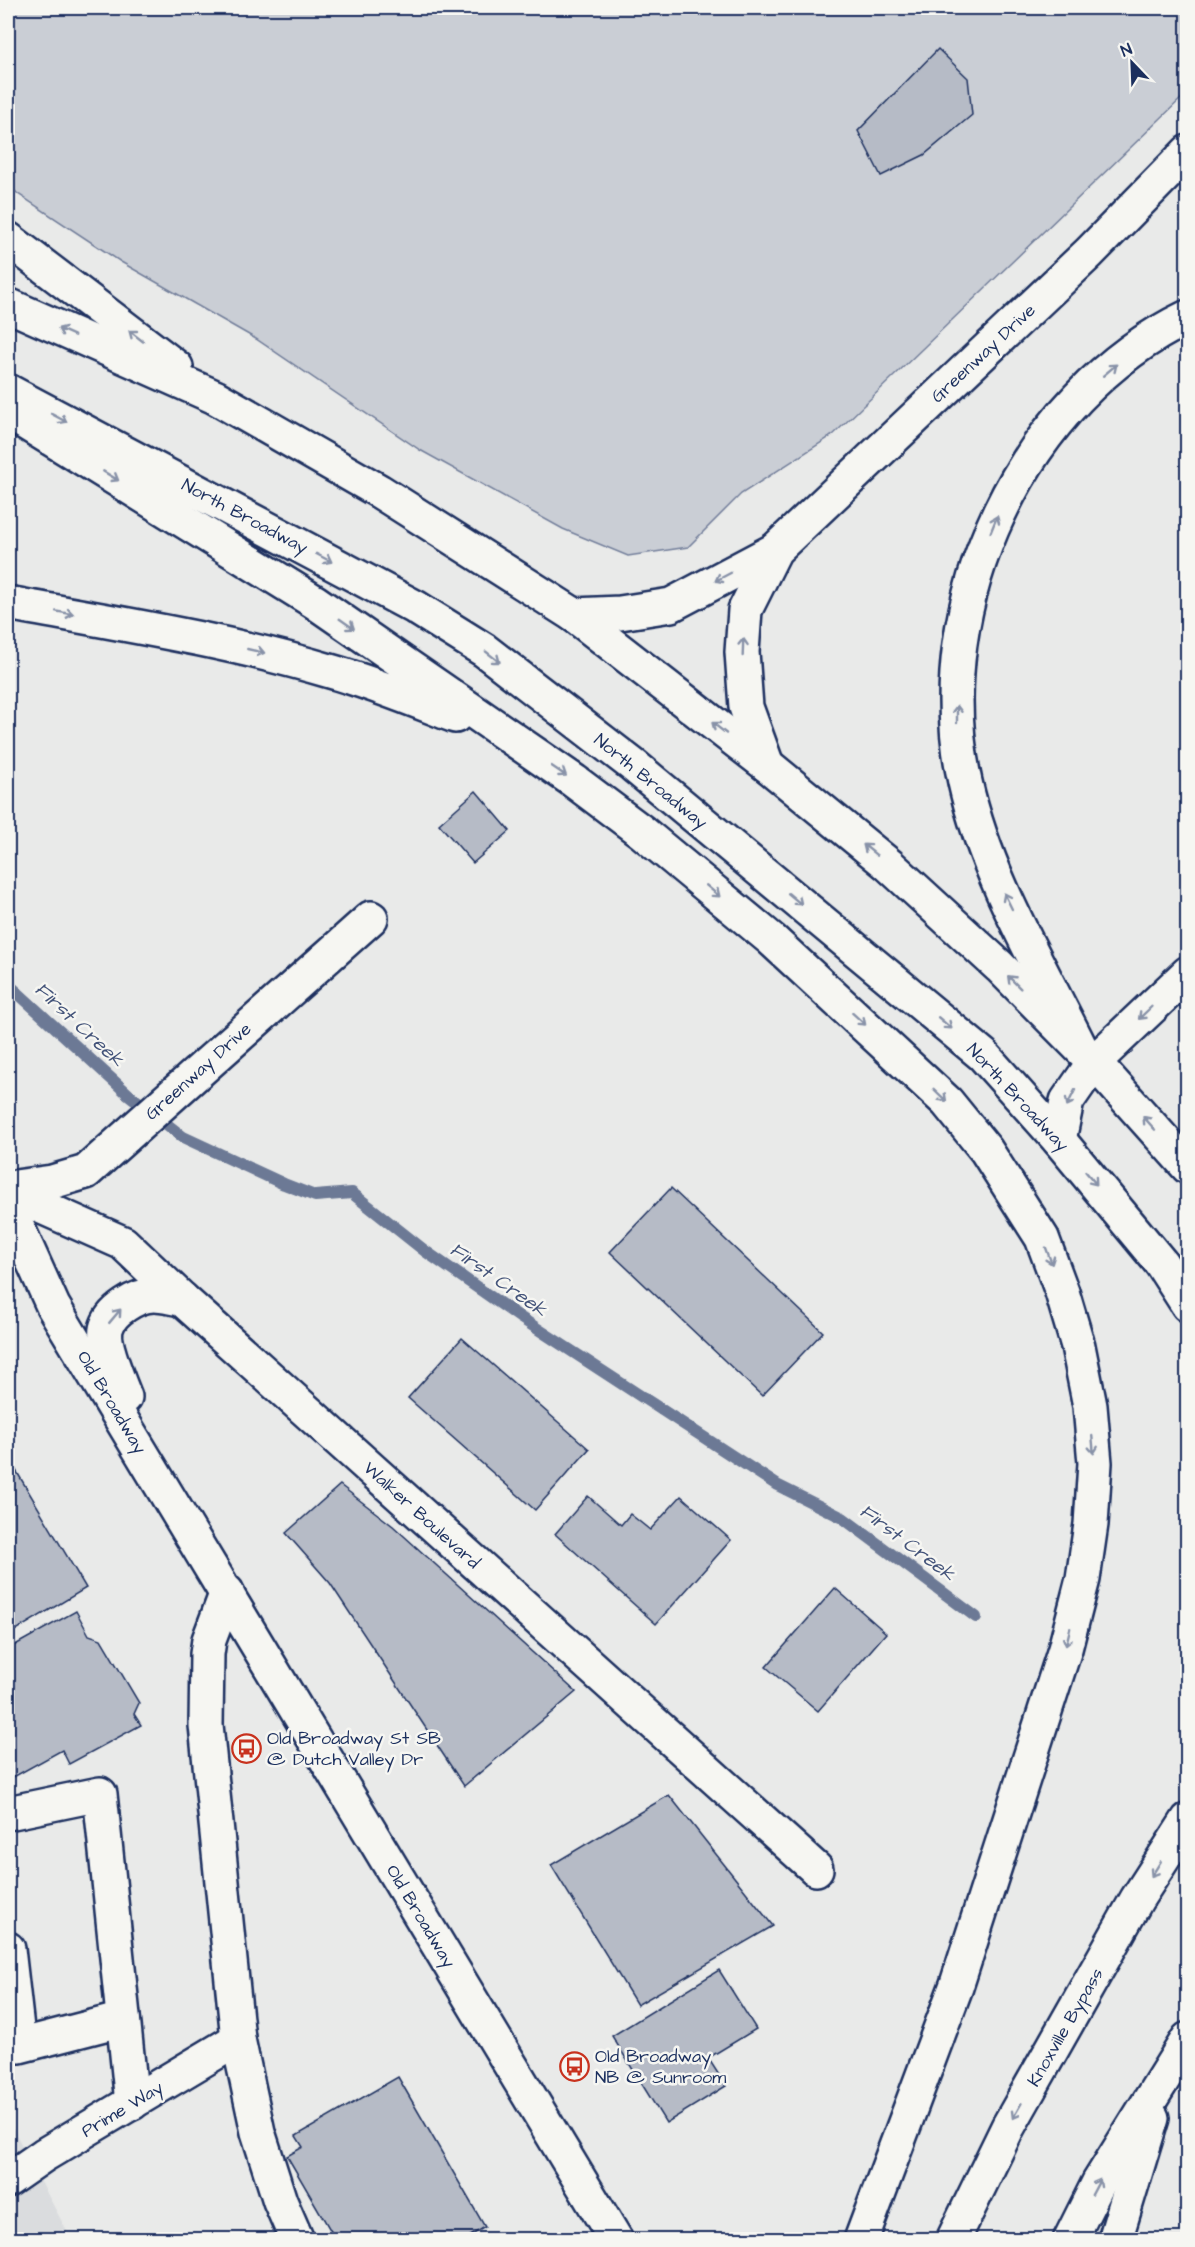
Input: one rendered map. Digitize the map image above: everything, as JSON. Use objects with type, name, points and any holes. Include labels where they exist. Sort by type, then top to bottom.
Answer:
[{"type":"main road","name":"Greenway Drive","points":[[775,550],[1089,253],[1188,152]]},
{"type":"main road","points":[[8,239],[215,397]]},
{"type":"main road","points":[[8,305],[215,397],[379,491],[574,615],[766,765],[888,865],[1000,967],[1087,1055],[1188,1167]]},
{"type":"main road","points":[[1087,1055],[999,882],[978,832],[965,780],[957,727],[957,673],[964,619],[977,567],[997,516],[1023,469],[1054,425],[1091,385],[1132,351],[1188,317]]},
{"type":"main road","name":"North Broadway","points":[[8,391],[415,606],[484,650],[650,779],[983,1055],[1059,1140],[1161,1263],[1188,1305]]},
{"type":"main road","points":[[8,411],[315,602],[510,739],[574,781],[642,832],[771,939],[947,1102],[986,1150],[1042,1238],[1062,1292],[1078,1346],[1090,1406],[1095,1463],[1091,1524],[1083,1579],[1065,1648],[956,1987],[861,2240]]},
{"type":"main road","points":[[574,615],[620,613],[671,605],[775,550]]},
{"type":"main road","points":[[766,765],[746,707],[742,652],[745,610],[775,550]]},
{"type":"main road","points":[[8,603],[177,634],[332,671],[400,694],[510,739]]},
{"type":"main road","name":"Greenway Drive","points":[[8,1190],[52,1182],[86,1172],[182,1084],[371,918]]},
{"type":"main road","points":[[1059,1140],[1067,1101],[1087,1055],[1188,973]]},
{"type":"main road","name":"Walker Boulevard","points":[[8,1190],[123,1243],[816,1869]]},
{"type":"main road","name":"Old Broadway","points":[[8,1206],[53,1306],[153,1468],[616,2240]]},
{"type":"main road","points":[[153,1468],[112,1365],[106,1329],[113,1316],[138,1299],[153,1295],[183,1299]]},
{"type":"main road","points":[[227,1592],[209,1640],[206,1725],[238,2040],[258,2132],[280,2201],[297,2240]]},
{"type":"main road","points":[[8,1813],[100,1794],[132,2103]]},
{"type":"main road","name":"Knoxville Bypass","points":[[953,2240],[1008,2127],[1137,1899],[1188,1820]]},
{"type":"main road","points":[[8,1949],[19,2046],[123,2019]]},
{"type":"main road","points":[[1070,2240],[1099,2182],[1188,2039]]},
{"type":"main road","name":"Prime Way","points":[[8,2180],[44,2155],[238,2040]]},
{"type":"main road","points":[[1115,2240],[1164,2079]]},
{"type":"shaded area","points":[[8,8],[1187,8],[1187,93],[833,435],[741,494],[688,547],[628,556],[563,529],[420,450],[256,339],[121,262],[18,194],[8,184]]},
{"type":"shaded area","points":[[8,2119],[71,2239],[8,2239]]},
{"type":"building","points":[[938,49],[968,78],[972,115],[924,155],[881,176],[858,131]]},
{"type":"building","points":[[476,791],[510,831],[473,863],[439,824]]},
{"type":"building","points":[[671,1188],[823,1332],[762,1396],[610,1252]]},
{"type":"building","points":[[462,1338],[589,1449],[535,1510],[408,1398]]},
{"type":"building","points":[[8,1457],[86,1588],[8,1635]]},
{"type":"building","points":[[340,1485],[393,1526],[576,1692],[464,1786],[330,1583],[286,1533]]},
{"type":"building","points":[[588,1496],[621,1525],[630,1514],[650,1530],[681,1496],[731,1540],[656,1624],[555,1534]]},
{"type":"building","points":[[835,1588],[886,1633],[818,1711],[766,1667]]},
{"type":"building","points":[[76,1611],[89,1635],[101,1639],[139,1703],[134,1714],[141,1725],[69,1764],[62,1750],[8,1780],[8,1649]]},
{"type":"building","points":[[669,1795],[773,1926],[637,2005],[551,1865]]},
{"type":"building","points":[[719,1970],[756,2029],[708,2058],[726,2086],[666,2123],[612,2036]]},
{"type":"building","points":[[398,2077],[485,2227],[464,2240],[336,2240],[287,2156],[303,2147],[296,2136]]},
{"type":"waterway","name":"First Creek","points":[[8,984],[128,1094],[183,1137],[315,1196],[352,1193],[425,1251],[521,1318],[777,1485],[843,1518],[976,1617]]},
{"type":"place","name":"Old Broadway St SB @ Dutch Valley Dr","points":[[246,1748]]},
{"type":"place","name":"Old Broadway NB @ Sunroom","points":[[574,2066]]}]
